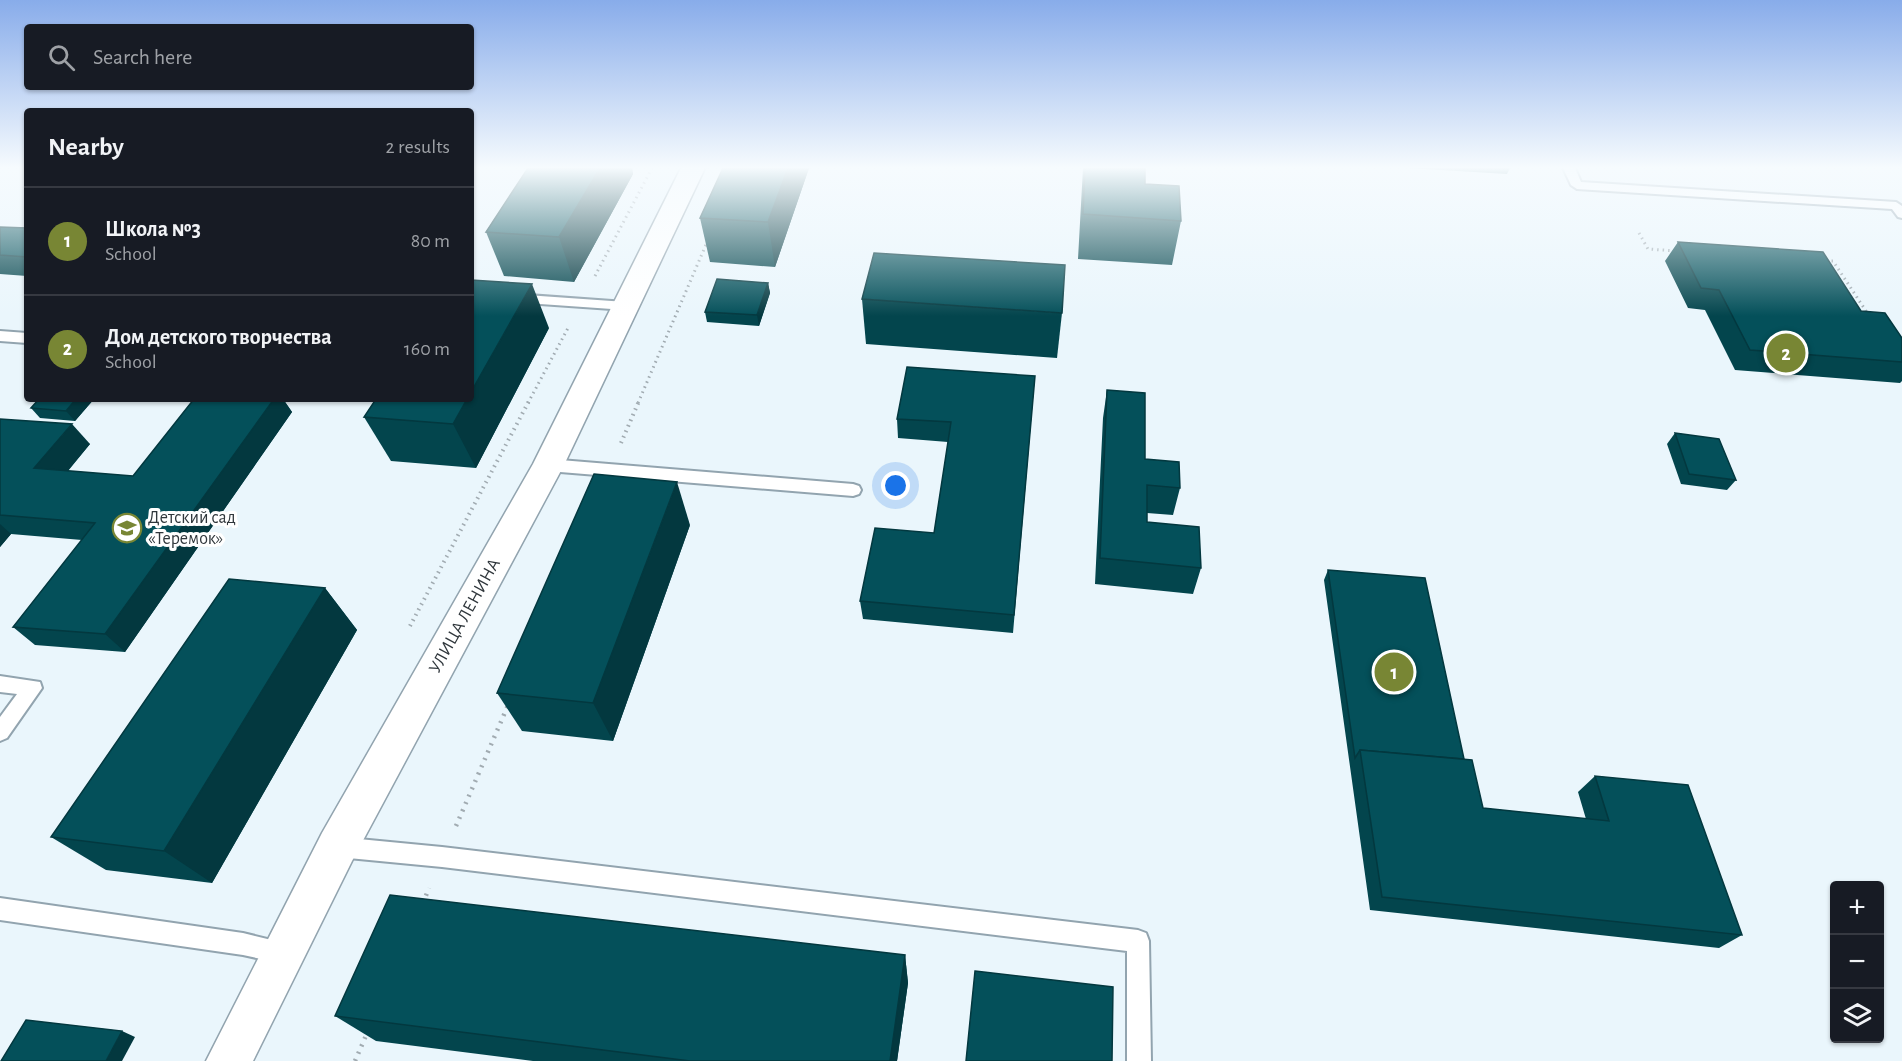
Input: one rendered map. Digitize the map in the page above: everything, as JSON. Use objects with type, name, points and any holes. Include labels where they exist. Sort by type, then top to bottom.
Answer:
[{"type":"street","name":"УЛИЦА ЛЕНИНА","points":[[229,1061],[337,847],[548,465],[669,218]]},
{"type":"lane","points":[[474,295],[626,306]]},
{"type":"lane","points":[[0,336],[24,338]]},
{"type":"lane","points":[[548,465],[853,490]]},
{"type":"lane","points":[[0,684],[33,688],[0,732]]},
{"type":"lane","points":[[337,847],[442,857],[1138,941],[1139,1061]]},
{"type":"lane","points":[[0,909],[243,944],[284,953]]},
{"type":"path","points":[[409,629],[626,218]]},
{"type":"path","points":[[609,471],[711,232]]},
{"type":"path","points":[[1639,233],[1648,249],[1683,251]]},
{"type":"path","points":[[1821,261],[1833,261],[1869,316]]},
{"type":"path","points":[[419,911],[512,696]]},
{"type":"path","points":[[355,1061],[369,1029]]},
{"type":"building","points":[[496,218],[571,218],[559,237],[486,232]]},
{"type":"building","points":[[700,218],[770,218],[768,222]]},
{"type":"building","points":[[1132,218],[1181,218],[1181,221]]},
{"type":"building","points":[[0,227],[24,228],[24,257],[0,255]]},
{"type":"building","points":[[1678,242],[1823,252],[1861,311],[1885,313],[1902,338],[1902,362],[1750,350],[1719,290],[1701,288]]},
{"type":"building","points":[[874,253],[1065,265],[1062,313],[862,299]]},
{"type":"building","points":[[717,279],[768,283],[757,315],[705,312]]},
{"type":"building","points":[[474,280],[532,284],[474,387]]},
{"type":"building","points":[[907,367],[1035,376],[1014,615],[860,601],[875,528],[934,533],[951,422],[897,419]]},
{"type":"building","points":[[1107,390],[1145,393],[1145,459],[1179,462],[1180,488],[1147,485],[1147,522],[1199,527],[1201,568],[1100,558]]},
{"type":"building","points":[[36,402],[74,402],[66,411],[31,408]]},
{"type":"building","points":[[192,402],[272,402],[105,634],[13,627],[95,523],[0,515],[0,419],[72,424],[34,468],[133,476]]},
{"type":"building","points":[[374,402],[465,402],[453,424],[364,417]]},
{"type":"building","points":[[1675,433],[1719,439],[1736,480],[1689,474]]},
{"type":"building","points":[[594,474],[677,482],[593,703],[497,693]]},
{"type":"building","points":[[1328,570],[1425,578],[1464,759],[1360,750],[1355,758]]},
{"type":"building","points":[[229,579],[325,588],[164,851],[51,837]]},
{"type":"building","points":[[1360,750],[1472,760],[1483,808],[1609,821],[1595,776],[1688,785],[1742,935],[1382,897]]},
{"type":"building","points":[[390,895],[905,955],[890,1061],[690,1061],[335,1016]]},
{"type":"building","points":[[975,971],[1113,987],[1112,1061],[966,1061]]},
{"type":"building","points":[[26,1020],[122,1031],[106,1061],[1,1061]]},
{"type":"place","name":"Дом детского творчества","points":[[1786,353]]},
{"type":"place","name":"Детский сад «Теремок»","points":[[127,528]]},
{"type":"place","name":"Школа №3","points":[[1394,672]]}]
